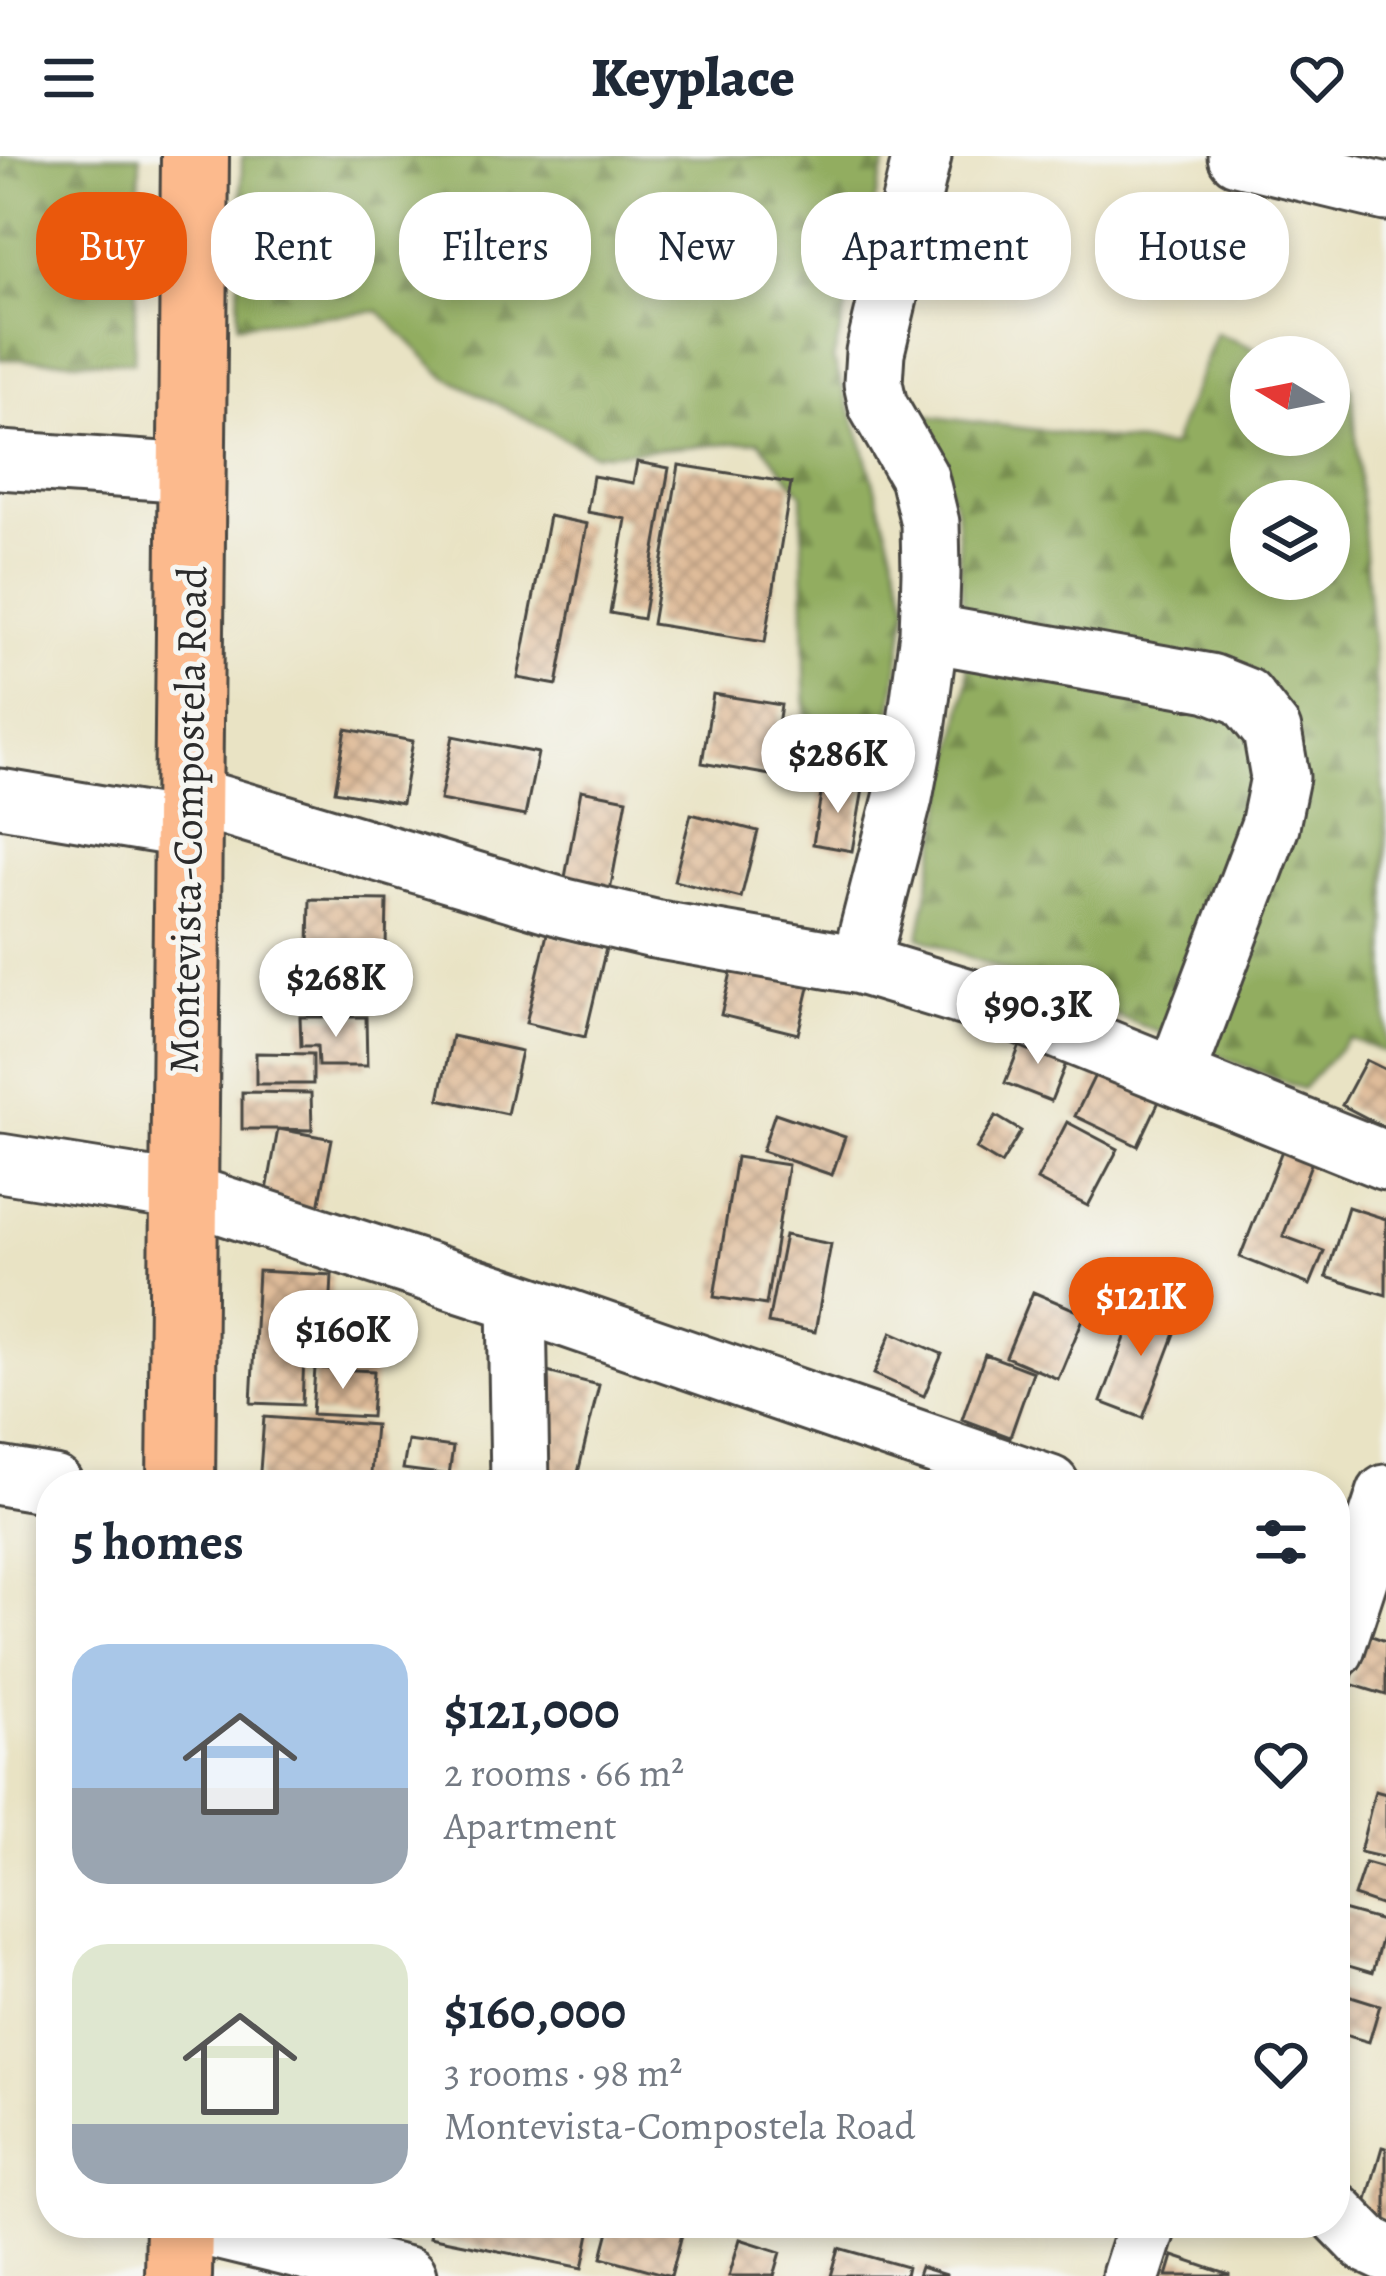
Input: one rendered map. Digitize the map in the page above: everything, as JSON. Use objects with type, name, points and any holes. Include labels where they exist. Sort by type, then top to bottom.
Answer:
[{"type":"main road","name":"Montevista-Compostela Road","points":[[181,1470],[195,156]]},
{"type":"main road","points":[[178,2276],[182,2238]]},
{"type":"street","points":[[860,965],[904,798],[928,633],[930,524],[919,477],[890,430],[873,383],[875,352],[922,156]]},
{"type":"street","points":[[1237,156],[1386,193]]},
{"type":"street","points":[[0,460],[191,473]]},
{"type":"street","points":[[928,633],[1210,683],[1246,697],[1272,731],[1280,777],[1270,826],[1176,1075]]},
{"type":"street","points":[[0,798],[187,812],[565,908],[860,965],[1012,1011],[1386,1160]]},
{"type":"street","points":[[0,1162],[182,1192],[517,1301],[1007,1470]]},
{"type":"street","points":[[517,1301],[520,1470]]},
{"type":"street","points":[[0,1476],[36,1482]]},
{"type":"street","points":[[1359,1593],[1386,1494]]},
{"type":"street","points":[[1350,2226],[1386,2253]]},
{"type":"street","points":[[246,2238],[407,2276]]},
{"type":"street","points":[[1132,2276],[1143,2238]]},
{"type":"green space","points":[[0,156],[140,156],[139,192],[36,192],[36,300],[136,300],[134,362],[0,359]]},
{"type":"green space","points":[[242,156],[887,156],[877,192],[801,192],[801,300],[849,300],[833,359],[908,604],[880,784],[806,725],[802,494],[759,441],[594,454],[444,376],[379,311],[238,324],[239,300],[375,300],[375,192],[241,192]]},
{"type":"green space","points":[[1216,333],[1230,339],[1230,456],[1350,456],[1352,388],[1386,822],[1386,1053],[1349,1038],[1302,1089],[919,937],[968,679],[956,508],[920,415],[1171,447]]},
{"type":"building","points":[[637,462],[669,468],[643,619],[610,613],[626,519],[587,512],[593,476],[633,483]]},
{"type":"building","points":[[679,465],[791,483],[765,642],[652,624]]},
{"type":"building","points":[[549,516],[587,524],[557,685],[518,678]]},
{"type":"building","points":[[713,694],[781,705],[770,775],[702,763]]},
{"type":"building","points":[[346,729],[413,741],[402,803],[335,791]]},
{"type":"building","points":[[453,736],[538,753],[525,816],[440,800]]},
{"type":"building","points":[[823,782],[863,789],[852,851],[813,844]]},
{"type":"building","points":[[581,790],[627,799],[610,891],[564,883]]},
{"type":"building","points":[[691,814],[758,831],[741,898],[674,881]]},
{"type":"building","points":[[310,899],[387,900],[386,948],[309,947]]},
{"type":"building","points":[[547,934],[606,948],[585,1037],[526,1023]]},
{"type":"building","points":[[734,960],[811,979],[798,1034],[721,1015]]},
{"type":"building","points":[[300,1017],[366,1017],[367,1066],[318,1066],[317,1046],[301,1046]]},
{"type":"building","points":[[1025,1033],[1071,1051],[1051,1101],[1005,1083]]},
{"type":"building","points":[[452,1036],[521,1051],[507,1114],[439,1099]]},
{"type":"building","points":[[256,1053],[313,1054],[313,1084],[256,1084]]},
{"type":"building","points":[[1366,1060],[1386,1070],[1386,1128],[1342,1105]]},
{"type":"building","points":[[1101,1063],[1163,1093],[1138,1146],[1075,1116]]},
{"type":"building","points":[[242,1092],[311,1093],[312,1130],[279,1129],[332,1139],[318,1212],[265,1202],[278,1129],[242,1129]]},
{"type":"building","points":[[775,1113],[845,1137],[832,1175],[762,1151]]},
{"type":"building","points":[[996,1116],[1021,1131],[1001,1164],[976,1149]]},
{"type":"building","points":[[1067,1122],[1118,1149],[1088,1206],[1037,1180]]},
{"type":"building","points":[[1283,1148],[1313,1159],[1283,1236],[1324,1251],[1310,1285],[1240,1257]]},
{"type":"building","points":[[736,1157],[788,1165],[766,1305],[714,1297]]},
{"type":"building","points":[[1348,1207],[1386,1219],[1386,1295],[1326,1277]]},
{"type":"building","points":[[785,1235],[831,1244],[815,1332],[768,1323]]},
{"type":"building","points":[[258,1271],[332,1275],[328,1356],[304,1355],[302,1405],[251,1403]]},
{"type":"building","points":[[1033,1292],[1085,1314],[1058,1379],[1006,1357]]},
{"type":"building","points":[[1139,1300],[1182,1315],[1143,1418],[1101,1402]]},
{"type":"building","points":[[892,1332],[942,1354],[924,1396],[874,1374]]},
{"type":"building","points":[[985,1354],[1033,1372],[1010,1437],[962,1419]]},
{"type":"building","points":[[315,1368],[374,1371],[371,1417],[312,1414]]},
{"type":"building","points":[[543,1371],[599,1385],[579,1470],[538,1470]]},
{"type":"building","points":[[264,1417],[375,1425],[371,1470],[260,1470]]},
{"type":"building","points":[[408,1441],[453,1447],[450,1470],[403,1469]]},
{"type":"building","points":[[1366,1634],[1386,1641],[1386,1695],[1350,1684]]},
{"type":"building","points":[[1375,1791],[1386,1794],[1386,1858],[1360,1852]]},
{"type":"building","points":[[1365,1863],[1386,1869],[1386,1907],[1354,1896]]},
{"type":"building","points":[[1350,1912],[1386,1922],[1372,1973],[1350,1966]]},
{"type":"building","points":[[1350,1996],[1380,2005],[1369,2042],[1350,2036]]},
{"type":"building","points":[[1382,2147],[1386,2148],[1386,2220],[1363,2213]]},
{"type":"building","points":[[434,2238],[589,2238],[583,2268]]},
{"type":"building","points":[[607,2238],[681,2238],[671,2276],[602,2257]]},
{"type":"building","points":[[740,2239],[781,2252],[774,2276],[729,2276]]},
{"type":"building","points":[[839,2248],[907,2267],[905,2276],[831,2276]]},
{"type":"building","points":[[1173,2256],[1230,2275],[1230,2276],[1167,2276]]},
{"type":"building","points":[[920,2267],[946,2275],[946,2276],[917,2276]]}]
